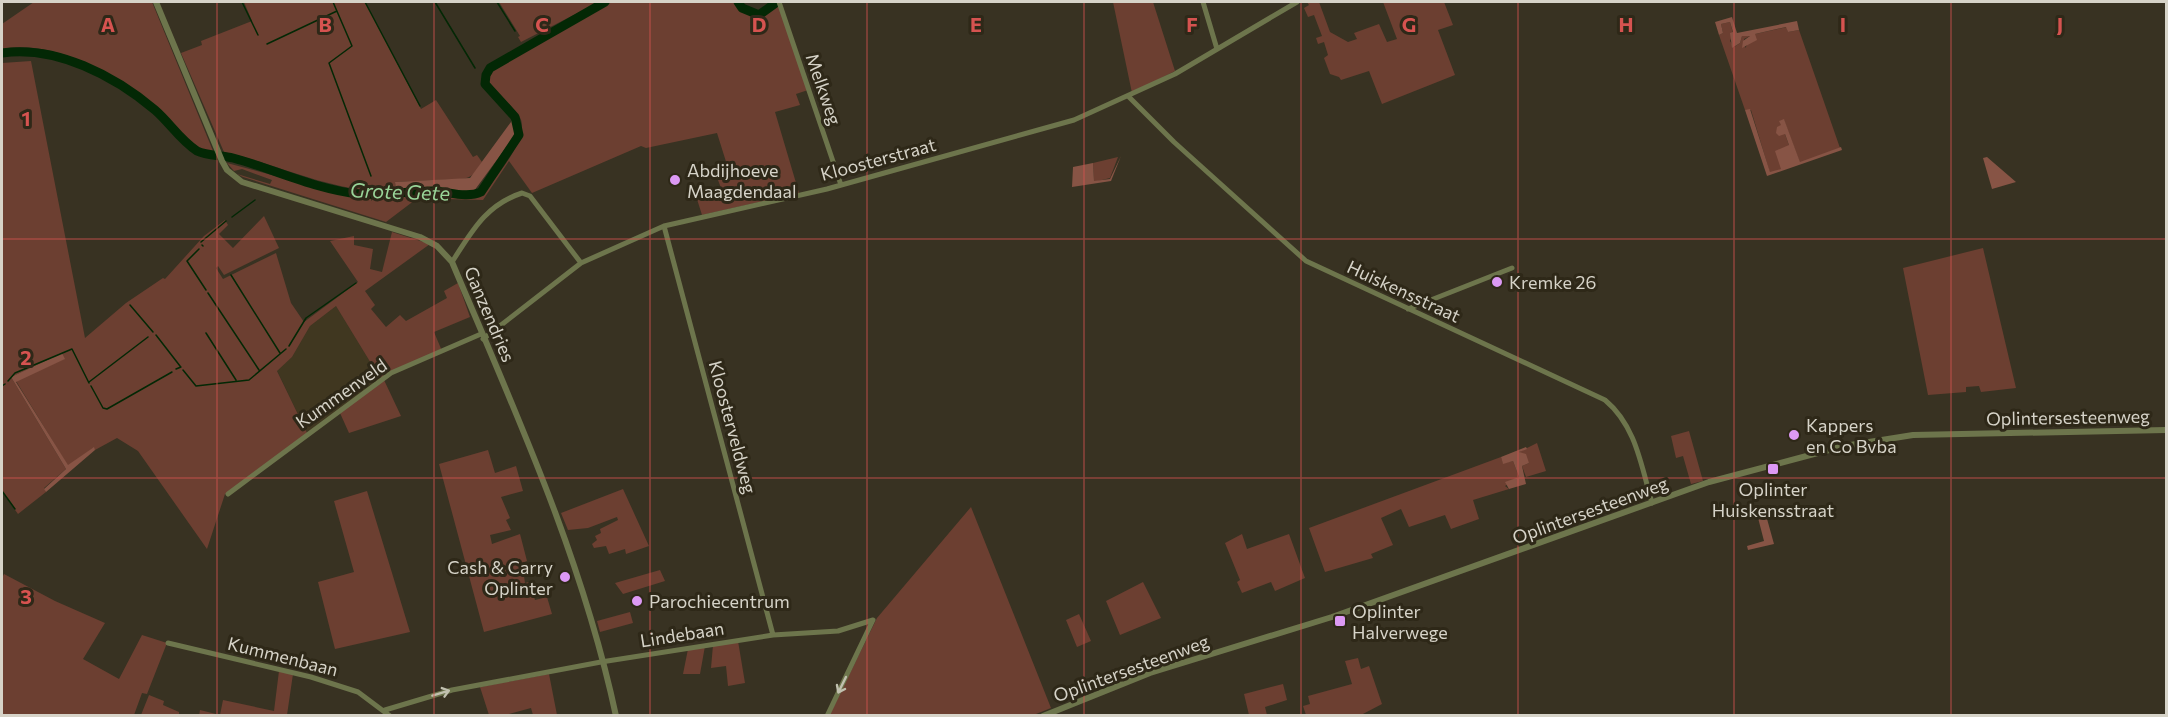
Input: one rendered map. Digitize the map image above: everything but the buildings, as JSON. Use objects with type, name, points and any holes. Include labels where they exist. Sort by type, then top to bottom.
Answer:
[{"type":"street","name":"Ganzendries","points":[[156,2],[227,170],[242,182],[420,237],[436,246],[452,262],[558,517],[604,663],[615,716]]},
{"type":"street","name":"Melkweg","points":[[779,2],[841,185]]},
{"type":"street","points":[[1203,2],[1217,49]]},
{"type":"street","name":"Kloosterstraat","points":[[482,336],[580,263],[664,226],[841,185],[1047,129],[1129,97],[1297,2]]},
{"type":"street","name":"Huiskensstraat","points":[[1129,97],[1174,142],[1306,261],[1605,400],[1624,419],[1633,434],[1652,503]]},
{"type":"street","points":[[452,262],[477,222],[488,212],[522,194],[530,196],[580,263]]},
{"type":"street","name":"Kloosterveldweg","points":[[664,226],[773,635]]},
{"type":"street","points":[[1408,309],[1512,268]]},
{"type":"street","name":"Kummenveld","points":[[228,494],[391,373],[482,336]]},
{"type":"street","name":"Oplintersesteenweg","points":[[1043,716],[1150,673],[1332,617],[1719,480],[1844,446],[1892,437],[2166,430]]},
{"type":"street","name":"Lindebaan","points":[[604,663],[688,647],[773,635],[826,633],[873,620],[827,716]]},
{"type":"street","name":"Kummenbaan","points":[[168,643],[334,684],[358,692],[390,716]]},
{"type":"street","points":[[385,710],[452,690],[604,663]]},
{"type":"shaded area","points":[[34,2],[152,2],[213,151],[205,150],[189,141],[141,95],[84,62],[42,49],[21,47],[2,49],[2,24]]},
{"type":"shaded area","points":[[244,2],[365,2],[421,109],[436,100],[473,157],[477,155],[482,162],[471,176],[464,178],[395,182],[396,190],[374,191],[331,184],[224,152],[181,53],[202,45],[201,41],[252,21]]},
{"type":"shaded area","points":[[499,2],[599,2],[521,42],[518,37],[520,36]]},
{"type":"shaded area","points":[[612,2],[735,2],[743,12],[754,17],[768,13],[778,4],[808,90],[796,94],[800,105],[775,112],[799,193],[702,215],[696,196],[721,188],[715,172],[728,168],[717,133],[646,148],[641,146],[532,193],[509,161],[483,200],[444,199],[445,196],[476,198],[483,194],[517,145],[522,124],[519,116],[488,80],[491,72],[503,62]]},
{"type":"shaded area","points":[[1113,2],[1153,2],[1175,71],[1132,93]]},
{"type":"shaded area","points":[[1307,2],[1319,2],[1330,32],[1348,42],[1357,39],[1354,33],[1379,24],[1387,42],[1397,39],[1383,2],[1444,2],[1453,25],[1438,30],[1455,75],[1382,104],[1369,71],[1341,80],[1330,74],[1324,58],[1328,55],[1324,42],[1318,44],[1316,38],[1322,36],[1314,15],[1308,17],[1304,8],[1309,5]]},
{"type":"shaded area","points":[[1732,17],[1737,33],[1797,21],[1799,30],[1788,32],[1786,27],[1755,34],[1757,40],[1742,48],[1743,41],[1750,36],[1742,36],[1740,43],[1732,48],[1730,33],[1733,32],[1730,22],[1721,24],[1723,33],[1719,35],[1715,22]]},
{"type":"shaded area","points":[[1730,22],[1733,33],[1730,41],[1734,47],[1740,43],[1742,36],[1750,36],[1744,39],[1745,48],[1755,34],[1787,27],[1788,32],[1799,30],[1840,148],[1800,163],[1784,120],[1780,121],[1789,145],[1782,169],[1770,173],[1751,110],[1745,110],[1719,35],[1723,33],[1721,24]]},
{"type":"shaded area","points":[[31,61],[85,338],[126,303],[163,278],[165,279],[204,236],[225,220],[228,225],[219,234],[233,248],[264,216],[279,248],[224,275],[218,266],[216,268],[223,279],[276,253],[291,303],[304,322],[358,282],[330,241],[354,236],[354,245],[373,249],[370,269],[382,272],[392,232],[430,244],[365,291],[375,305],[371,309],[386,327],[400,315],[406,321],[447,298],[444,291],[458,283],[470,317],[434,332],[442,351],[380,378],[336,306],[310,326],[292,357],[277,371],[307,433],[225,494],[207,549],[138,451],[117,438],[95,450],[93,448],[68,466],[16,381],[64,359],[62,353],[11,377],[66,469],[44,488],[46,492],[18,514],[2,492],[2,63]]},
{"type":"shaded area","points":[[1750,109],[1770,172],[1781,169],[1775,151],[1789,145],[1785,134],[1779,136],[1776,133],[1777,127],[1781,125],[1779,121],[1784,119],[1800,162],[1841,147],[1842,150],[1767,176],[1745,110]]},
{"type":"shaded area","points":[[511,119],[516,127],[513,138],[474,191],[396,190],[395,182],[470,178]]},
{"type":"shaded area","points":[[1121,156],[1111,181],[1072,187],[1073,167],[1093,163],[1094,181],[1110,179]]},
{"type":"shaded area","points":[[1118,157],[1110,178],[1094,182],[1093,163]]},
{"type":"shaded area","points":[[1987,157],[2016,182],[1992,189],[1983,158]]},
{"type":"shaded area","points":[[227,163],[339,193],[371,198],[371,201],[374,198],[430,196],[430,199],[415,200],[386,222],[243,177],[237,174],[270,184],[272,180],[242,169],[234,171]]},
{"type":"shaded area","points":[[1983,248],[2016,388],[1981,392],[1979,386],[1966,387],[1966,392],[1928,395],[1903,268]]},
{"type":"shaded area","points":[[336,306],[380,378],[307,433],[277,370],[292,357],[310,326]]},
{"type":"shaded area","points":[[62,353],[65,359],[16,382],[68,465],[94,447],[95,450],[46,492],[44,489],[66,469],[11,377]]},
{"type":"shaded area","points":[[384,380],[401,416],[349,433],[340,413]]},
{"type":"shaded area","points":[[1689,431],[1703,481],[1691,484],[1683,456],[1676,458],[1671,436]]},
{"type":"shaded area","points":[[1537,443],[1546,471],[1526,477],[1522,466],[1529,463],[1519,452]]},
{"type":"shaded area","points":[[1526,447],[1527,449],[1519,452],[1526,454],[1529,463],[1522,466],[1526,484],[1509,489],[1505,482],[1519,477],[1513,461],[1503,464],[1501,457]]},
{"type":"shaded area","points":[[488,450],[495,473],[516,466],[523,491],[501,497],[510,518],[506,520],[511,530],[490,535],[492,544],[520,534],[527,561],[522,563],[525,583],[529,582],[535,600],[547,597],[552,614],[484,632],[439,464]]},
{"type":"shaded area","points":[[1501,457],[1503,463],[1513,461],[1519,477],[1505,486],[1509,489],[1473,500],[1479,519],[1451,529],[1445,515],[1409,527],[1401,509],[1381,518],[1393,545],[1371,554],[1373,558],[1325,572],[1309,528]]},
{"type":"shaded area","points":[[623,489],[649,546],[626,554],[625,549],[609,554],[606,546],[594,548],[592,544],[597,540],[595,536],[601,533],[600,529],[618,520],[617,517],[588,528],[568,530],[561,513]]},
{"type":"shaded area","points":[[367,491],[410,632],[335,649],[318,582],[354,572],[334,501]]},
{"type":"shaded area","points":[[971,507],[1051,708],[1031,716],[829,716],[877,618]]},
{"type":"shaded area","points":[[1764,508],[1774,544],[1748,550],[1747,546],[1764,541],[1756,510]]},
{"type":"shaded area","points":[[1242,534],[1247,549],[1289,534],[1305,578],[1275,591],[1271,582],[1242,593],[1237,582],[1240,580],[1225,543]]},
{"type":"shaded area","points":[[660,570],[665,581],[623,594],[615,583]]},
{"type":"shaded area","points":[[4,574],[55,601],[105,623],[83,659],[119,679],[142,635],[167,643],[147,694],[142,693],[134,715],[2,715],[2,578]]},
{"type":"shaded area","points":[[1143,582],[1161,618],[1120,635],[1106,601]]},
{"type":"shaded area","points":[[630,612],[633,623],[600,632],[597,621]]},
{"type":"shaded area","points":[[1079,614],[1091,641],[1077,647],[1066,620]]},
{"type":"shaded area","points":[[738,641],[745,683],[728,686],[726,666],[711,668],[713,645]]},
{"type":"shaded area","points":[[705,646],[700,674],[683,674],[688,649]]},
{"type":"shaded area","points":[[1358,658],[1361,669],[1369,666],[1382,704],[1361,715],[1306,715],[1303,706],[1310,704],[1308,696],[1352,684],[1345,661]]},
{"type":"shaded area","points":[[279,671],[293,674],[287,715],[199,716],[200,710],[220,715],[223,700],[274,711]]},
{"type":"shaded area","points":[[549,674],[557,715],[533,715],[531,708],[505,715],[489,715],[480,687]]},
{"type":"shaded area","points":[[1283,684],[1287,700],[1265,707],[1267,715],[1249,715],[1244,694]]},
{"type":"shaded area","points":[[149,695],[164,701],[163,705],[179,712],[179,715],[141,715]]},
{"type":"waterway","points":[[242,2],[258,35]]},
{"type":"waterway","points":[[333,2],[352,46],[329,63],[371,176]]},
{"type":"waterway","points":[[365,2],[420,106]]},
{"type":"waterway","points":[[435,2],[475,68]]},
{"type":"waterway","points":[[497,2],[515,31]]},
{"type":"waterway","name":"Grote Gete","points":[[2,53],[43,54],[64,59],[103,75],[139,97],[155,110],[185,142],[201,153],[233,158],[311,184],[343,192],[377,194],[432,191],[469,195],[481,192],[519,135],[515,117],[485,84],[490,68],[605,2]]},
{"type":"waterway","name":"Grote Gete","points":[[738,2],[742,8],[759,15],[777,2]]},
{"type":"waterway","points":[[267,44],[337,11]]},
{"type":"waterway","points":[[232,217],[255,200]]},
{"type":"waterway","points":[[201,242],[226,221]]},
{"type":"waterway","points":[[199,249],[187,261],[206,290]]},
{"type":"waterway","points":[[231,275],[280,353]]},
{"type":"waterway","points":[[289,346],[306,318],[356,283]]},
{"type":"waterway","points":[[208,293],[259,370]]},
{"type":"waterway","points":[[130,305],[153,332]]},
{"type":"waterway","points":[[206,333],[236,380]]},
{"type":"waterway","points":[[156,335],[180,366]]},
{"type":"waterway","points":[[89,382],[148,337]]},
{"type":"waterway","points":[[8,381],[15,373],[72,349],[89,383]]},
{"type":"waterway","points":[[183,370],[196,386],[249,380],[286,349]]},
{"type":"waterway","points":[[176,369],[181,367]]},
{"type":"waterway","points":[[91,386],[103,408],[107,409],[172,372]]},
{"type":"waterway","points":[[2,491],[15,509]]},
{"type":"place","name":"Abdijhoeve Maagdendaal","points":[[675,180]]},
{"type":"place","name":"Kremke 26","points":[[1497,282]]},
{"type":"place","name":"Kappers en Co Bvba","points":[[1794,435]]},
{"type":"place","name":"Oplinter Huiskensstraat","points":[[1773,469]]},
{"type":"place","name":"Cash & Carry Oplinter","points":[[565,577]]},
{"type":"place","name":"Parochiecentrum","points":[[637,601]]},
{"type":"place","name":"Oplinter Halverwege","points":[[1340,621]]}]
